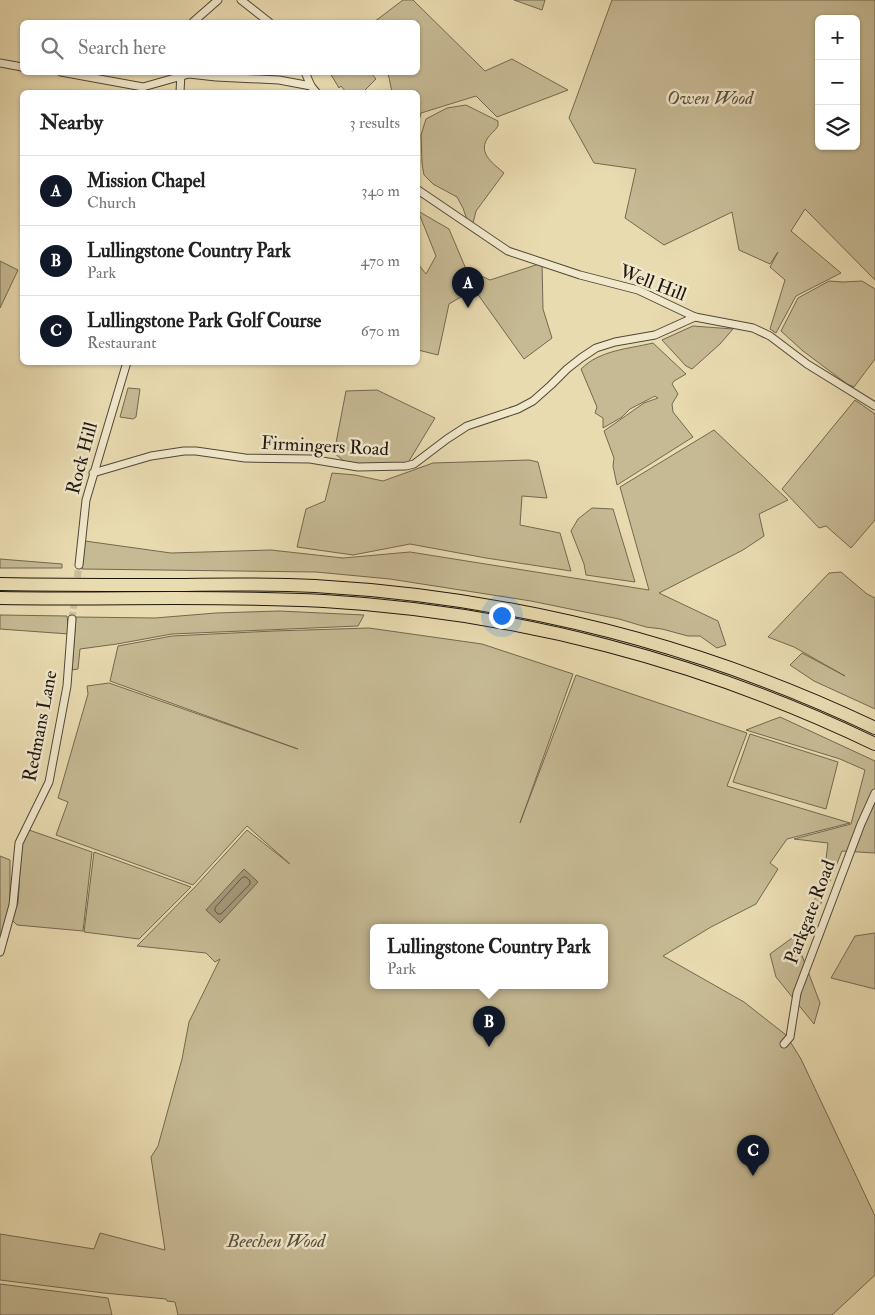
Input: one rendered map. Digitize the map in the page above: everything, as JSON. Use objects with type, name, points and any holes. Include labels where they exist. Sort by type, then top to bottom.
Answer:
[{"type":"highway","points":[[0,578],[38,585]]},
{"type":"highway","points":[[0,584],[240,584],[313,586],[396,592],[477,603],[565,620],[673,649],[787,689],[875,728]]},
{"type":"highway","points":[[0,598],[283,600],[363,604],[442,613],[523,626],[612,647],[721,680],[798,710],[875,744]]},
{"type":"highway","points":[[0,607],[101,607],[145,599]]},
{"type":"street","points":[[195,20],[218,0]]},
{"type":"street","points":[[241,0],[266,20]]},
{"type":"street","points":[[0,63],[20,67]]},
{"type":"street","points":[[77,75],[143,87],[178,75]]},
{"type":"street","points":[[180,90],[181,75]]},
{"type":"street","points":[[196,75],[216,78],[279,80],[311,86]]},
{"type":"street","points":[[306,75],[314,90]]},
{"type":"street","name":"Well Hill","points":[[420,191],[508,251],[580,275],[638,290],[695,317],[753,328],[770,336],[807,364],[875,406]]},
{"type":"street","name":"Firmingers Road","points":[[93,473],[151,456],[184,451],[245,458],[310,459],[358,467],[406,466],[414,464],[466,426],[518,409],[533,401],[580,358],[596,348],[615,342],[655,335],[695,317]]},
{"type":"street","name":"Rock Hill","points":[[79,565],[86,500],[125,365]]},
{"type":"street","name":"Redmans Lane","points":[[0,952],[14,905],[19,843],[49,782],[67,686],[72,619]]},
{"type":"street","name":"Parkgate Road","points":[[784,1044],[790,1037],[797,993],[861,824],[875,793]]},
{"type":"green space","points":[[403,0],[413,0],[485,71],[512,59],[568,90],[497,117],[476,96],[421,113],[420,117],[420,90],[392,90],[388,75],[420,75],[420,20],[377,20]]},
{"type":"green space","points":[[514,0],[545,0],[542,10]]},
{"type":"green space","name":"Owen Wood","points":[[612,0],[875,0],[875,280],[805,209],[791,231],[841,273],[796,296],[776,333],[770,329],[785,280],[770,267],[778,252],[770,264],[739,250],[732,212],[664,245],[625,218],[636,169],[594,163],[569,118]]},
{"type":"green space","points":[[331,75],[373,75],[376,79],[365,90],[344,90],[341,86],[339,88]]},
{"type":"green space","points":[[466,105],[498,121],[498,126],[487,139],[484,149],[488,158],[504,173],[476,211],[473,223],[467,220],[457,197],[433,184],[424,175],[422,163],[421,135],[426,119],[447,108]]},
{"type":"green space","points":[[420,212],[449,229],[466,269],[490,280],[542,263],[543,309],[552,338],[524,359],[474,289],[449,304],[438,355],[420,350],[420,266],[426,274],[436,256]]},
{"type":"green space","points":[[0,261],[18,270],[0,308]]},
{"type":"green space","points":[[829,281],[862,281],[875,289],[875,359],[854,387],[847,384],[803,351],[781,331],[798,298]]},
{"type":"green space","points":[[693,326],[733,329],[720,344],[692,369],[686,366],[662,340]]},
{"type":"green space","points":[[653,343],[686,374],[672,384],[678,394],[672,404],[673,412],[693,437],[617,485],[613,466],[614,458],[604,431],[644,403],[658,398],[655,396],[630,409],[622,417],[603,428],[603,418],[595,413],[597,407],[581,369],[606,354]]},
{"type":"green space","points":[[128,388],[140,389],[136,417],[133,419],[120,417]]},
{"type":"green space","points":[[377,390],[435,418],[406,466],[349,465],[334,453],[346,391]]},
{"type":"green space","points":[[855,400],[875,414],[875,520],[851,548],[826,526],[819,528],[782,489]]},
{"type":"green space","points":[[714,430],[788,500],[759,514],[764,536],[743,550],[659,593],[718,621],[726,645],[717,648],[700,636],[688,636],[619,619],[531,601],[390,579],[316,572],[82,569],[85,541],[171,553],[271,550],[343,558],[410,552],[649,590],[620,487]]},
{"type":"green space","points":[[529,460],[538,462],[547,498],[522,496],[520,525],[560,533],[571,571],[410,544],[353,555],[297,547],[306,509],[325,501],[332,473],[355,475],[383,481],[433,463]]},
{"type":"green space","points":[[592,508],[613,509],[635,582],[586,575],[584,564],[571,531],[578,519]]},
{"type":"green space","points":[[0,559],[62,564],[62,568],[0,568]]},
{"type":"green space","points":[[841,572],[867,594],[875,598],[875,709],[814,681],[790,665],[802,653],[845,676],[794,647],[768,637],[829,573]]},
{"type":"green space","points":[[279,611],[364,615],[358,626],[172,634],[80,649],[78,669],[72,670],[76,617],[155,618],[216,613]]},
{"type":"green space","points":[[0,615],[67,616],[69,634],[0,629]]},
{"type":"green space","name":"Beechen Wood","points":[[369,628],[482,644],[573,674],[520,823],[576,675],[747,733],[727,786],[850,823],[787,839],[770,863],[778,869],[756,904],[711,927],[663,956],[744,1002],[786,1035],[801,1059],[875,1216],[875,1275],[832,1315],[178,1315],[175,1302],[167,1301],[166,1299],[0,1280],[0,1234],[94,1249],[100,1233],[165,1250],[151,1157],[158,1146],[182,1059],[189,1022],[220,959],[215,962],[206,953],[137,946],[247,830],[290,864],[247,826],[193,885],[56,835],[68,802],[58,798],[88,694],[87,686],[109,683],[298,749],[110,681],[118,646],[172,636]]},
{"type":"green space","points":[[780,717],[875,761],[875,853],[842,851],[801,953],[820,1003],[814,1024],[776,977],[770,954],[803,930],[824,875],[828,843],[794,839],[851,824],[865,770],[840,759],[746,730]]},
{"type":"green space","points":[[750,734],[838,762],[826,809],[733,782]]},
{"type":"green space","points":[[29,830],[92,852],[83,931],[17,925],[12,920],[18,903],[21,843]]},
{"type":"green space","points":[[94,852],[191,887],[139,939],[84,932]]},
{"type":"green space","points":[[0,856],[10,860],[10,903],[0,939]]},
{"type":"green space","points":[[875,933],[875,989],[831,978],[855,936]]},
{"type":"green space","points":[[0,1284],[108,1298],[112,1315],[0,1315]]},
{"type":"water","points":[[244,869],[258,882],[220,923],[206,910]]},
{"type":"tunnel","points":[[72,619],[79,565]]},
{"type":"place","name":"Mission Chapel","points":[[468,308]]},
{"type":"place","name":"Lullingstone Country Park","points":[[489,1047]]},
{"type":"place","name":"Lullingstone Park Golf Course","points":[[753,1176]]}]
